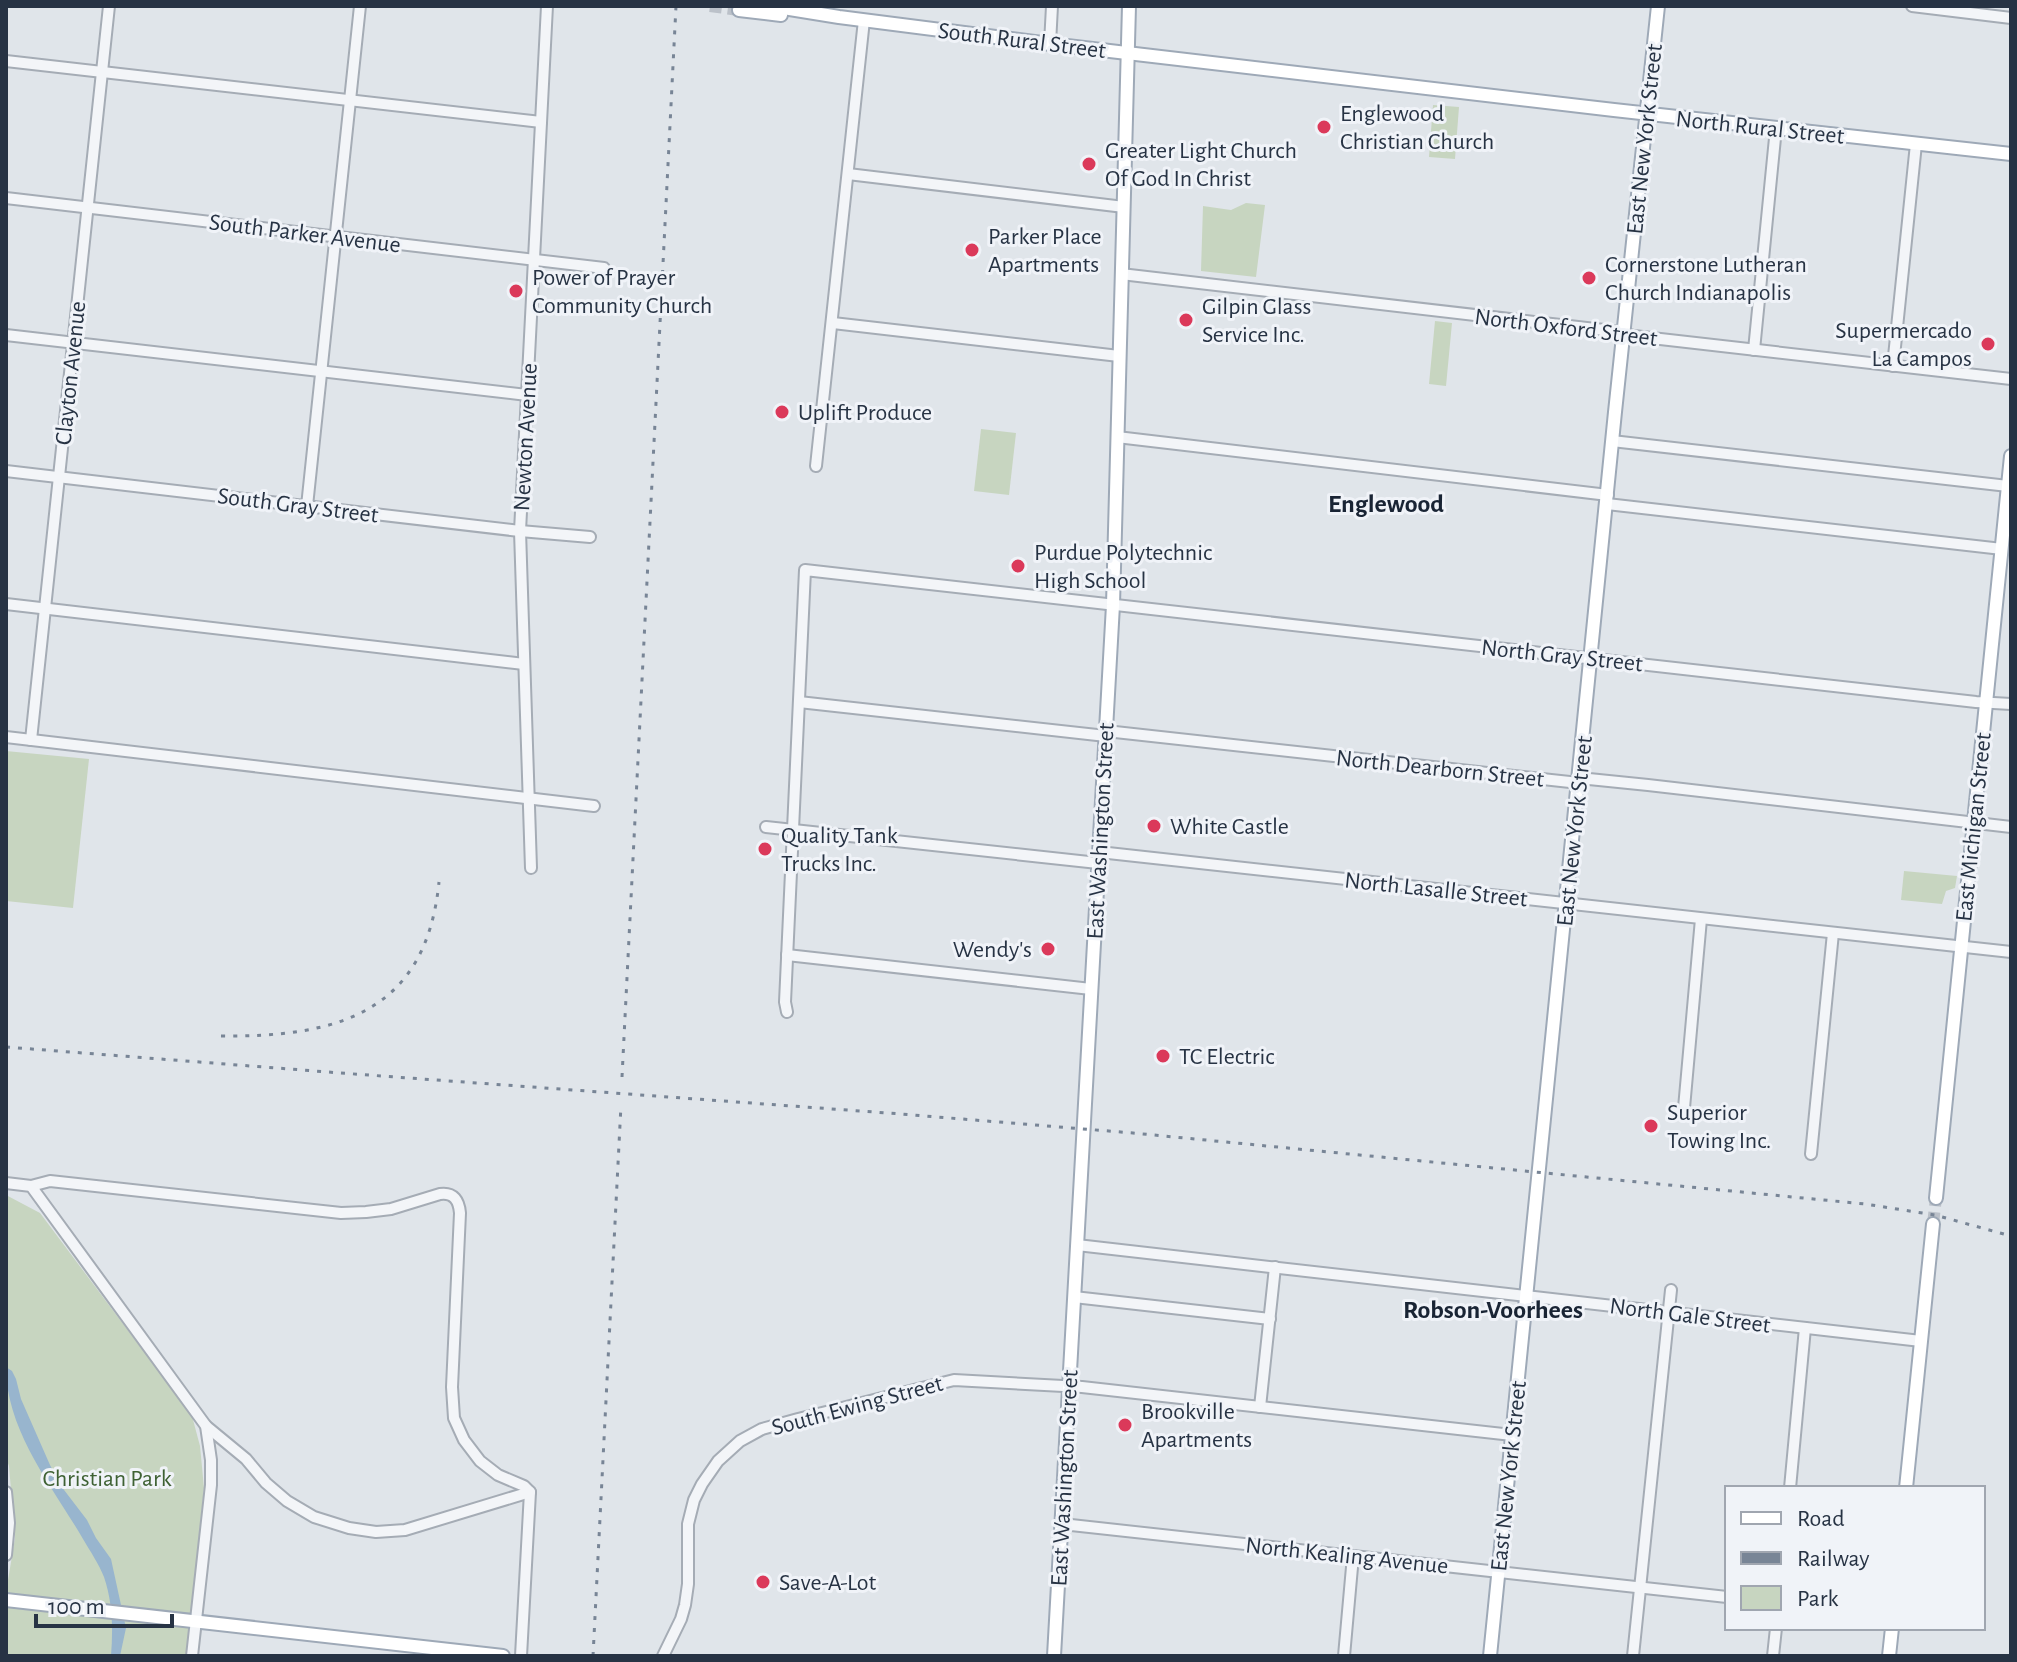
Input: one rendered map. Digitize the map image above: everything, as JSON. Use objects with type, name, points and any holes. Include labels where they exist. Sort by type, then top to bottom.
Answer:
[{"type":"main road","name":"South Rural Street","points":[[771,6],[820,15],[1128,53]]},
{"type":"main road","name":"East Washington Street","points":[[1054,1656],[1113,605],[1129,6]]},
{"type":"main road","name":"East New York Street","points":[[1490,1656],[1658,6]]},
{"type":"main road","name":"South Rural Street","points":[[739,10],[809,18],[820,15]]},
{"type":"main road","name":"North Rural Street","points":[[1128,53],[2011,154]]},
{"type":"main road","name":"East Michigan Street","points":[[1936,1198],[1986,702],[2004,557],[2011,456]]},
{"type":"main road","points":[[1906,1486],[1933,1224]]},
{"type":"main road","points":[[6,1600],[503,1656]]},
{"type":"main road","points":[[1889,1656],[1892,1630]]},
{"type":"street","name":"Clayton Avenue","points":[[31,740],[109,6]]},
{"type":"street","points":[[307,506],[360,6]]},
{"type":"street","name":"Newton Avenue","points":[[531,868],[520,531],[547,6]]},
{"type":"street","points":[[1050,44],[1052,6]]},
{"type":"street","points":[[1912,6],[2011,18]]},
{"type":"street","points":[[816,466],[864,20]]},
{"type":"street","points":[[6,61],[541,122]]},
{"type":"street","points":[[1754,350],[1776,128]]},
{"type":"street","points":[[1893,366],[1916,144]]},
{"type":"street","points":[[848,174],[1124,207]]},
{"type":"street","name":"South Parker Avenue","points":[[6,198],[604,268]]},
{"type":"street","name":"North Oxford Street","points":[[1121,274],[2011,379]]},
{"type":"street","points":[[833,323],[1119,356]]},
{"type":"street","points":[[6,335],[527,395]]},
{"type":"street","points":[[1117,437],[1607,500],[2004,557]]},
{"type":"street","points":[[1612,441],[2008,486]]},
{"type":"street","name":"South Gray Street","points":[[6,471],[590,537]]},
{"type":"street","points":[[787,1012],[785,1002],[805,570],[1113,605]]},
{"type":"street","points":[[6,604],[524,664]]},
{"type":"street","name":"North Gray Street","points":[[1113,605],[2011,704]]},
{"type":"street","name":"North Dearborn Street","points":[[799,702],[1579,783],[1589,779],[2011,827]]},
{"type":"street","points":[[6,737],[594,806]]},
{"type":"street","name":"North Lasalle Street","points":[[766,827],[1567,904],[2011,952]]},
{"type":"street","points":[[1684,1108],[1701,919]]},
{"type":"street","points":[[1811,1154],[1833,933]]},
{"type":"street","points":[[787,955],[1091,989]]},
{"type":"street","points":[[6,1183],[31,1186],[50,1181],[341,1213],[391,1209],[447,1193],[452,1195],[460,1213],[452,1387],[454,1418],[464,1440],[480,1461],[498,1475],[524,1486],[530,1492],[521,1656]]},
{"type":"street","points":[[31,1186],[206,1426],[246,1459],[266,1483],[287,1501],[314,1517],[349,1528],[376,1532],[405,1530],[530,1492]]},
{"type":"street","name":"North Gale Street","points":[[1077,1245],[1921,1341]]},
{"type":"street","points":[[1260,1407],[1275,1267]]},
{"type":"street","points":[[1633,1656],[1671,1290]]},
{"type":"street","points":[[1074,1297],[1270,1319]]},
{"type":"street","points":[[1790,1486],[1805,1328]]},
{"type":"street","name":"South Ewing Street","points":[[663,1656],[681,1619],[686,1599],[687,1530],[694,1500],[724,1454],[740,1441],[770,1426],[954,1380],[1070,1386],[1512,1435]]},
{"type":"street","points":[[192,1656],[211,1485],[206,1426]]},
{"type":"street","points":[[6,1492],[9,1523],[6,1555]]},
{"type":"street","name":"North Kealing Avenue","points":[[1062,1524],[1725,1597]]},
{"type":"street","points":[[1344,1656],[1353,1556]]},
{"type":"street","points":[[1773,1656],[1776,1630]]},
{"type":"green space","points":[[1433,105],[1459,107],[1455,159],[1429,157]]},
{"type":"green space","points":[[1246,203],[1265,205],[1256,277],[1201,271],[1203,206],[1231,210]]},
{"type":"green space","points":[[1435,321],[1452,323],[1446,386],[1429,384]]},
{"type":"green space","points":[[981,429],[1016,433],[1009,495],[974,491]]},
{"type":"green space","points":[[6,751],[89,759],[73,908],[6,901]]},
{"type":"green space","points":[[1904,871],[1957,876],[1955,888],[1946,891],[1942,904],[1901,900]]},
{"type":"green space","name":"Christian Park","points":[[6,1195],[40,1213],[192,1416],[200,1446],[204,1488],[186,1656],[6,1656],[6,1592],[15,1538],[6,1458]]},
{"type":"water","points":[[6,1367],[16,1379],[21,1399],[61,1486],[111,1559],[126,1628],[120,1656],[111,1656],[112,1616],[104,1577],[22,1436],[8,1391]]},
{"type":"tunnel","points":[[710,6],[739,10]]},
{"type":"tunnel","points":[[1933,1224],[1936,1198]]},
{"type":"railway","points":[[622,1077],[676,6]]},
{"type":"railway","points":[[221,1036],[302,1031],[337,1023],[368,1009],[395,989],[416,962],[431,927],[439,882]]},
{"type":"railway","points":[[6,1047],[1133,1133],[1865,1204],[1935,1215],[2011,1236]]},
{"type":"railway","points":[[593,1656],[621,1105]]},
{"type":"place","name":"Englewood Christian Church","points":[[1324,127]]},
{"type":"place","name":"Greater Light Church Of God In Christ","points":[[1089,164]]},
{"type":"place","name":"Parker Place Apartments","points":[[972,250]]},
{"type":"place","name":"Cornerstone Lutheran Church Indianapolis","points":[[1589,278]]},
{"type":"place","name":"Power of Prayer Community Church","points":[[516,291]]},
{"type":"place","name":"Gilpin Glass Service Inc.","points":[[1186,320]]},
{"type":"place","name":"Supermercado La Campos","points":[[1988,344]]},
{"type":"place","name":"Uplift Produce","points":[[782,412]]},
{"type":"place","name":"Purdue Polytechnic High School","points":[[1018,566]]},
{"type":"place","name":"White Castle","points":[[1154,826]]},
{"type":"place","name":"Quality Tank Trucks Inc.","points":[[765,849]]},
{"type":"place","name":"Wendy's","points":[[1048,949]]},
{"type":"place","name":"TC Electric","points":[[1163,1056]]},
{"type":"place","name":"Superior Towing Inc.","points":[[1651,1126]]},
{"type":"place","name":"Brookville Apartments","points":[[1125,1425]]},
{"type":"place","name":"Save-A-Lot","points":[[763,1582]]},
{"type":"district","name":"Englewood","points":[[1386,503]]},
{"type":"district","name":"Robson-Voorhees","points":[[1493,1309]]}]
